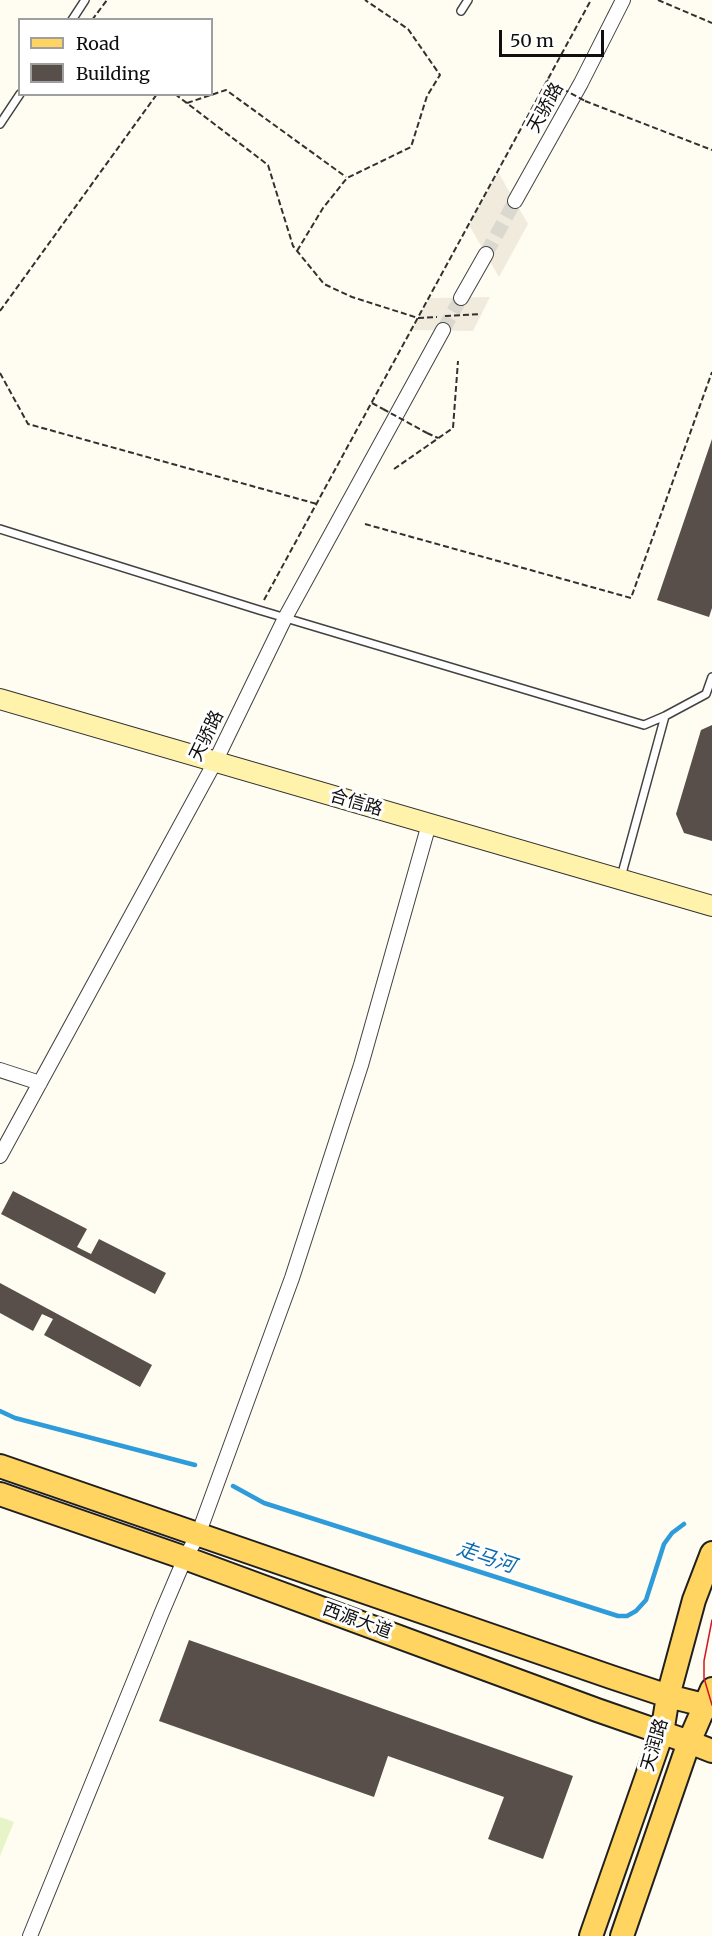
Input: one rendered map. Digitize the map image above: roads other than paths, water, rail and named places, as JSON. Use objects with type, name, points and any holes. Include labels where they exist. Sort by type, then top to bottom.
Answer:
[{"type":"main road","name":"西源大道","points":[[0,1466],[668,1696],[710,1700]]},
{"type":"main road","name":"西源大道","points":[[0,1494],[185,1558],[712,1751]]},
{"type":"main road","name":"天润路","points":[[591,1936],[662,1733],[668,1696],[694,1599],[712,1552]]},
{"type":"main road","name":"天润路","points":[[622,1936],[689,1742],[710,1700]]},
{"type":"street","name":"天骄路","points":[[515,201],[581,83],[623,0]]},
{"type":"street","points":[[461,297],[486,254]]},
{"type":"street","name":"天骄路","points":[[0,1156],[215,762],[285,618],[443,330]]},
{"type":"street","name":"合信路","points":[[0,699],[712,906]]},
{"type":"street","points":[[30,1936],[185,1558],[198,1535],[292,1278],[361,1065],[429,824]]},
{"type":"street","points":[[0,1070],[40,1083]]},
{"type":"lane","points":[[73,18],[85,0]]},
{"type":"lane","points":[[461,11],[468,0]]},
{"type":"lane","points":[[0,124],[19,96]]},
{"type":"lane","points":[[0,529],[285,618],[644,725],[665,717],[706,693],[712,677]]},
{"type":"lane","points":[[620,880],[665,717]]},
{"type":"waterway","name":"走马河","points":[[0,1411],[15,1418],[195,1465]]},
{"type":"waterway","name":"走马河","points":[[233,1486],[264,1503],[618,1616],[627,1616],[636,1611],[646,1600],[664,1544],[672,1533],[684,1524]]},
{"type":"tunnel","points":[[486,254],[515,201]]},
{"type":"tunnel","points":[[443,330],[461,298]]},
{"type":"tram line","points":[[712,1620],[704,1661],[704,1678],[712,1705]]}]
